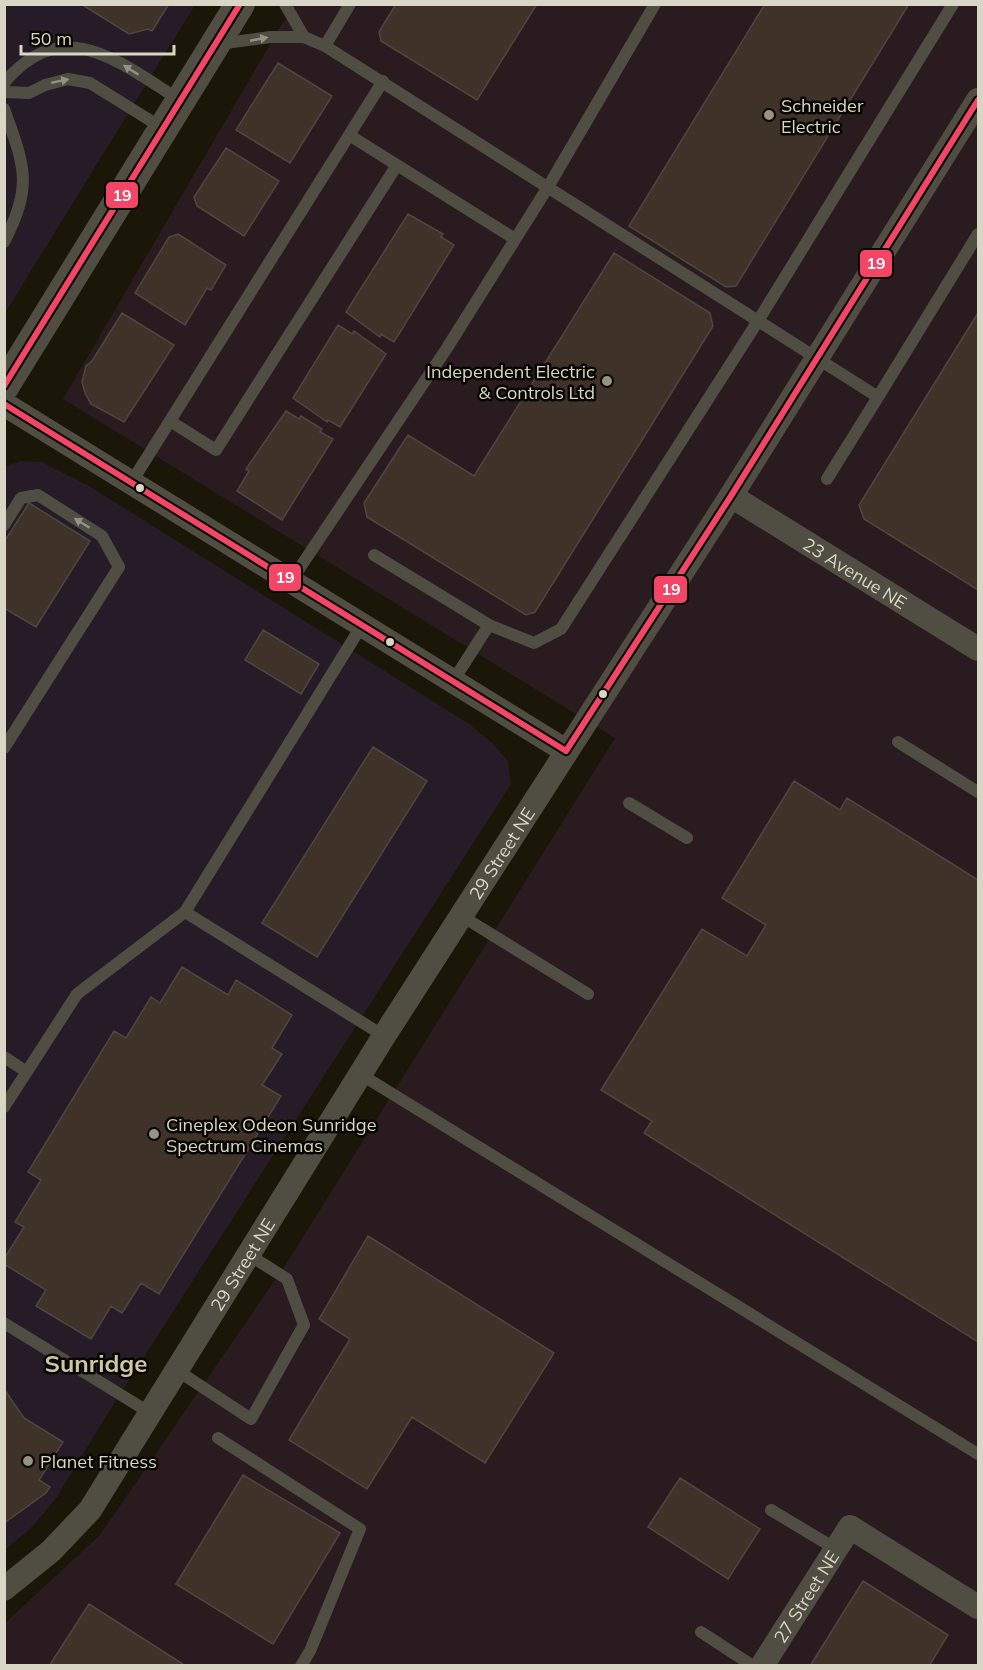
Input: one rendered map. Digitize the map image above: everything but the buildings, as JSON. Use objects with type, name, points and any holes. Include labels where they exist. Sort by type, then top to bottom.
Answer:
[{"type":"street","points":[[4,387],[240,4]]},
{"type":"street","name":"29 Street NE","points":[[4,1589],[51,1551],[90,1510],[152,1414],[460,915],[731,496],[978,100]]},
{"type":"street","points":[[4,404],[566,751]]},
{"type":"street","name":"23 Avenue NE","points":[[731,496],[978,649]]},
{"type":"street","name":"27 Street NE","points":[[762,1665],[850,1527],[978,1607]]},
{"type":"lane","points":[[285,4],[304,36]]},
{"type":"lane","points":[[325,46],[350,4]]},
{"type":"lane","points":[[291,581],[447,348],[548,187],[656,4]]},
{"type":"lane","points":[[374,555],[489,625],[534,643],[561,629],[758,321],[953,4]]},
{"type":"lane","points":[[214,45],[271,37],[304,36],[325,46],[878,397]]},
{"type":"lane","points":[[4,83],[20,65],[63,46],[102,52],[181,101]]},
{"type":"lane","points":[[4,92],[29,93],[45,85],[68,79],[90,83],[164,129]]},
{"type":"lane","points":[[131,483],[383,81]]},
{"type":"lane","points":[[4,109],[22,163],[25,187],[19,212],[4,242]]},
{"type":"lane","points":[[350,135],[515,239]]},
{"type":"lane","points":[[170,421],[216,450],[397,165]]},
{"type":"lane","points":[[826,479],[978,234]]},
{"type":"lane","points":[[4,525],[21,498],[38,495],[102,536],[118,567],[4,748]]},
{"type":"lane","points":[[4,1107],[77,994],[185,912],[362,625]]},
{"type":"lane","points":[[453,681],[489,625]]},
{"type":"lane","points":[[898,742],[978,792]]},
{"type":"lane","points":[[629,803],[687,838]]},
{"type":"lane","points":[[185,912],[384,1036]]},
{"type":"lane","points":[[460,915],[588,994]]},
{"type":"lane","points":[[4,1057],[27,1072]]},
{"type":"lane","points":[[360,1074],[978,1454]]},
{"type":"lane","points":[[178,1371],[251,1419],[304,1325],[287,1280],[249,1255]]},
{"type":"lane","points":[[4,1323],[152,1414]]},
{"type":"lane","points":[[218,1438],[360,1529],[310,1651],[301,1665]]},
{"type":"lane","points":[[771,1510],[836,1549]]},
{"type":"lane","points":[[701,1632],[753,1665]]},
{"type":"shaded area","points":[[5,5],[195,5],[5,313]]},
{"type":"shaded area","points":[[293,5],[978,5],[978,1665],[5,1666],[5,1623],[100,1535],[288,1261],[615,738],[63,399]]},
{"type":"shaded area","points":[[21,461],[42,462],[89,486],[469,724],[491,742],[508,761],[511,784],[108,1413],[57,1497],[34,1525],[5,1550],[4,467]]},
{"type":"transit line","name":"19","points":[[4,386],[240,4]]},
{"type":"transit line","name":"19","points":[[566,751],[731,496],[978,100]]},
{"type":"transit line","name":"19","points":[[4,404],[566,751]]},
{"type":"place","name":"Schneider Electric","points":[[769,115]]},
{"type":"place","name":"Independent Electric & Controls Ltd","points":[[607,381]]},
{"type":"place","name":"Cineplex Odeon Sunridge Spectrum Cinemas","points":[[154,1134]]},
{"type":"place","name":"Planet Fitness","points":[[28,1461]]},
{"type":"district","name":"Sunridge","points":[[96,1363]]}]
